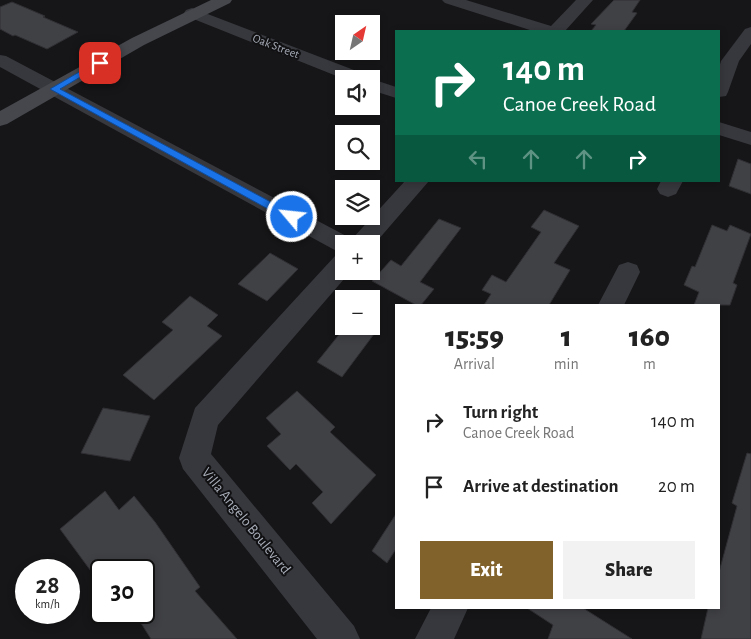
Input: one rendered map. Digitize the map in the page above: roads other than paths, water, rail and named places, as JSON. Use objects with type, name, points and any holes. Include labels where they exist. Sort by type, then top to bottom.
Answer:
[{"type":"main road","points":[[0,120],[192,14],[224,0]]},
{"type":"street","points":[[450,0],[546,30]]},
{"type":"street","points":[[557,30],[585,0]]},
{"type":"street","name":"Oak Street","points":[[192,14],[338,70]]},
{"type":"street","points":[[720,89],[730,61],[751,32]]},
{"type":"street","points":[[0,60],[335,241]]},
{"type":"street","points":[[380,86],[395,92]]},
{"type":"street","points":[[720,128],[751,139]]},
{"type":"street","points":[[369,235],[417,182]]},
{"type":"street","points":[[612,304],[628,272]]},
{"type":"street","name":"Villa Angelo Boulevard","points":[[335,273],[205,418],[194,458],[341,639]]},
{"type":"street","points":[[434,639],[449,609]]}]
